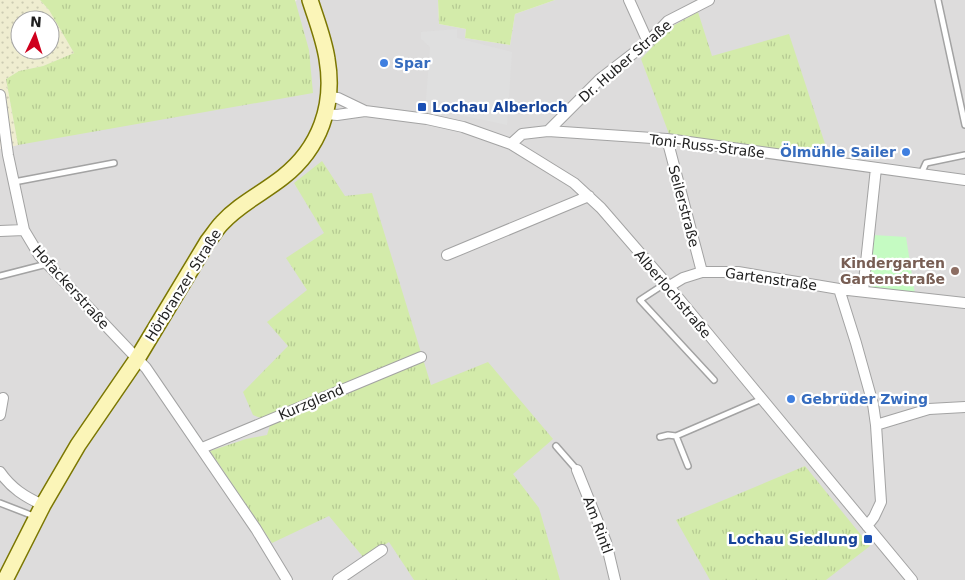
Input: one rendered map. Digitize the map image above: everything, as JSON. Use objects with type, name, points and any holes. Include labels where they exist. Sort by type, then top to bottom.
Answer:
[{"type":"street","name":"Hörbranzer Straße","points":[[5,580],[40,511],[89,429],[137,359],[208,241],[222,223],[239,207],[282,178],[297,165],[321,130],[330,89],[327,56],[310,0]]},
{"type":"street","points":[[629,0],[648,42]]},
{"type":"street","name":"Dr. Huber Straße","points":[[548,131],[600,80],[648,42],[668,21],[708,0]]},
{"type":"street","name":"Hofackerstraße","points":[[0,95],[4,155],[13,182],[24,230],[39,255],[137,359]]},
{"type":"street","name":"Alberlochstraße","points":[[328,97],[338,98],[366,111]]},
{"type":"street","name":"Alberlochstraße","points":[[326,114],[337,115],[366,111],[427,118],[463,127],[511,144],[558,172],[589,196],[667,285],[912,580]]},
{"type":"street","name":"Toni-Russ-Straße","points":[[511,144],[522,134],[548,131],[667,139],[965,180]]},
{"type":"street","name":"Seilerstraße","points":[[667,139],[702,272]]},
{"type":"street","points":[[863,291],[876,168]]},
{"type":"street","points":[[447,255],[589,196]]},
{"type":"street","points":[[0,231],[24,230]]},
{"type":"street","name":"Gartenstraße","points":[[667,285],[702,272],[738,272],[839,289],[965,303]]},
{"type":"street","points":[[839,289],[856,343],[876,425],[881,502],[874,517],[867,526]]},
{"type":"street","name":"Kurzglend","points":[[202,448],[421,357]]},
{"type":"street","points":[[137,359],[146,368],[202,448],[256,529],[287,580]]},
{"type":"street","points":[[0,415],[3,398]]},
{"type":"street","points":[[876,425],[929,409],[965,407]]},
{"type":"street","name":"Am Rintl","points":[[577,470],[606,542],[615,580]]},
{"type":"street","points":[[0,472],[8,484],[20,492],[40,511]]},
{"type":"street","points":[[338,580],[382,550]]},
{"type":"lane","points":[[938,0],[965,125]]},
{"type":"lane","points":[[921,174],[926,163],[965,155]]},
{"type":"lane","points":[[13,182],[114,163]]},
{"type":"lane","points":[[0,276],[47,264]]},
{"type":"lane","points":[[667,285],[640,300],[714,380]]},
{"type":"lane","points":[[660,437],[676,436],[762,399]]},
{"type":"lane","points":[[676,436],[688,466]]},
{"type":"lane","points":[[556,446],[577,470]]},
{"type":"lane","points":[[0,504],[40,511]]},
{"type":"shaded area","points":[[0,0],[40,0],[49,10],[10,10],[10,60],[57,60],[43,66],[19,71],[6,79],[18,145],[2,149],[0,141]]},
{"type":"shaded area","points":[[297,0],[438,0],[439,24],[466,29],[465,38],[510,45],[515,14],[555,0],[965,0],[965,580],[0,580],[0,149],[18,145]]},
{"type":"shaded area","points":[[60,29],[74,53],[60,59]]},
{"type":"shaded area","points":[[457,29],[457,38],[512,52],[507,125],[460,115],[460,105],[426,100],[430,47],[421,39],[421,32]]},
{"type":"green space","points":[[40,0],[295,0],[309,50],[313,93],[18,145],[6,79],[19,71],[43,66],[74,53],[60,29],[60,10],[49,10]]},
{"type":"green space","points":[[438,0],[555,0],[515,14],[510,45],[465,38],[466,29],[439,24]]},
{"type":"green space","points":[[698,12],[712,56],[789,34],[829,156],[669,134],[641,59],[671,27]]},
{"type":"green space","points":[[322,161],[345,196],[372,193],[431,385],[488,362],[553,439],[513,474],[539,508],[560,580],[414,580],[389,542],[364,558],[329,516],[272,543],[210,451],[246,439],[267,435],[271,422],[253,415],[243,392],[288,346],[267,322],[307,290],[286,258],[324,233],[294,183]]},
{"type":"green space","points":[[874,235],[906,237],[915,294],[873,289],[868,283]]},
{"type":"green space","points":[[805,466],[870,546],[826,580],[710,580],[676,520]]},
{"type":"place","name":"Spar","points":[[384,63]]},
{"type":"place","name":"Lochau Alberloch","points":[[422,107]]},
{"type":"place","name":"Ölmühle Sailer","points":[[906,152]]},
{"type":"place","name":"Kindergarten Gartenstraße","points":[[955,271]]},
{"type":"place","name":"Gebrüder Zwing","points":[[791,399]]},
{"type":"place","name":"Lochau Siedlung","points":[[868,539]]}]
